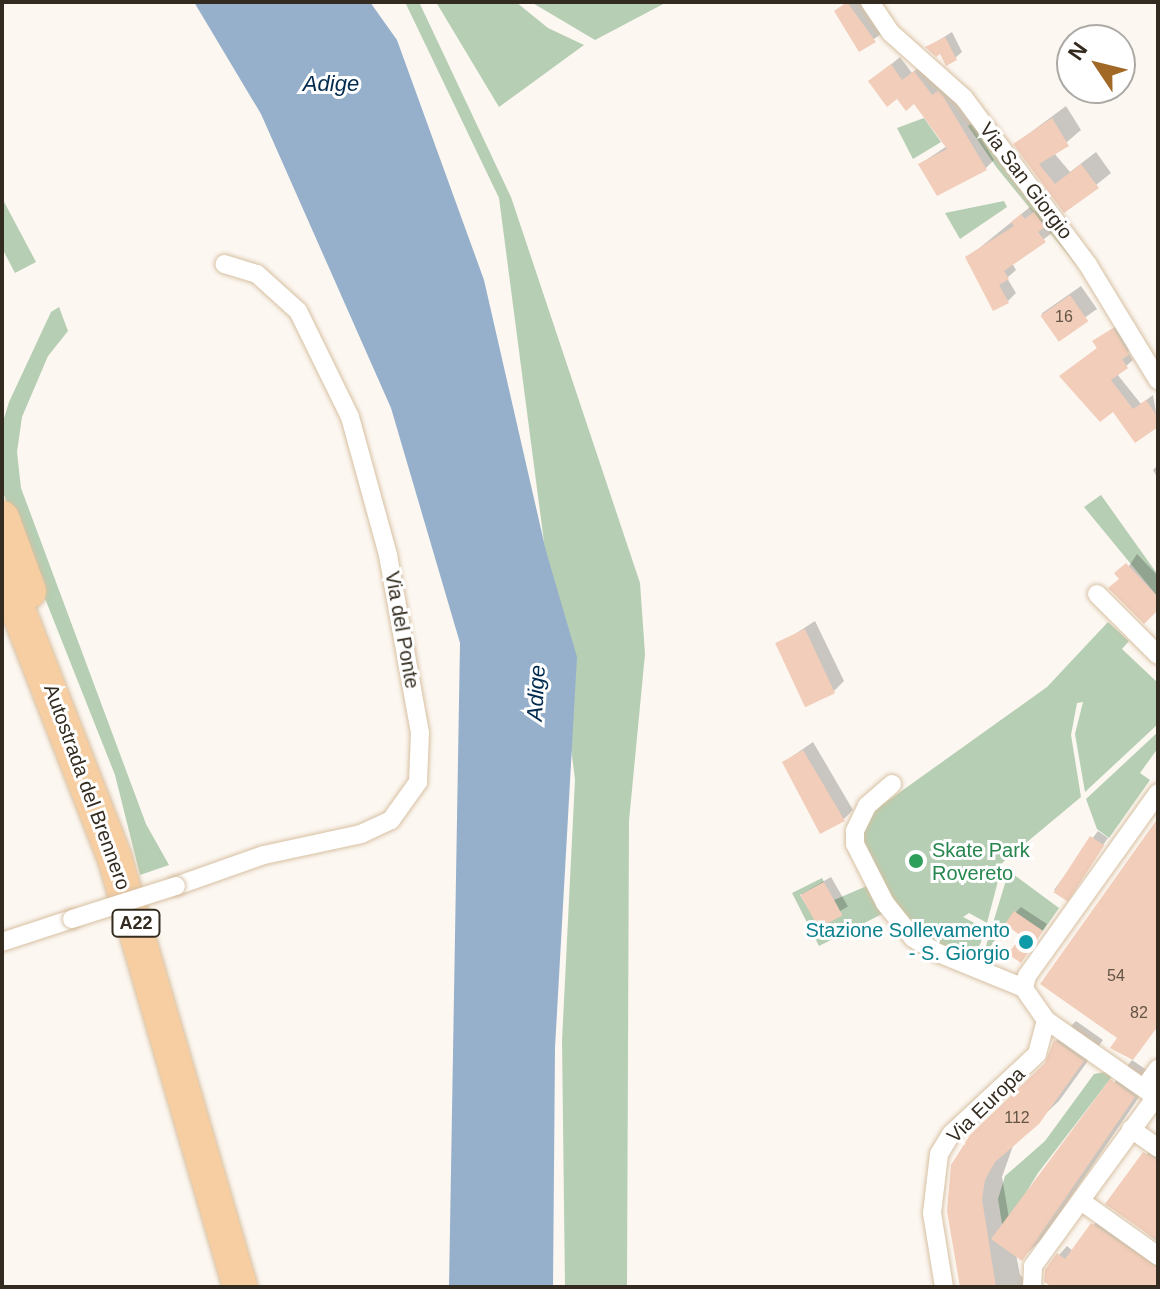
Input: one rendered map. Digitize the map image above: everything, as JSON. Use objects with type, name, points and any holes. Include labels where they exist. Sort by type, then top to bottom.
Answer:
[{"type":"highway","points":[[2,518],[34,604],[43,666]]},
{"type":"highway","name":"Autostrada del Brennero","points":[[2,569],[43,666],[147,959],[240,1287]]},
{"type":"highway","name":"Autostrada del Brennero","points":[[2,624],[133,980],[219,1287]]},
{"type":"street","name":"Via San Giorgio","points":[[870,2],[891,33],[964,98],[1088,265],[1158,380]]},
{"type":"street","name":"Via del Ponte","points":[[2,942],[264,855],[361,834],[391,820],[418,782],[420,733],[388,555],[350,417],[298,311],[257,274],[225,264]]},
{"type":"street","points":[[1097,594],[1158,655]]},
{"type":"street","points":[[892,784],[867,806],[855,844],[885,903],[913,938],[936,952],[1024,988],[1046,1020],[1153,1093]]},
{"type":"street","points":[[1024,988],[1027,976],[1158,793]]},
{"type":"street","name":"Via Europa","points":[[944,1287],[932,1213],[939,1154],[951,1134],[1037,1054],[1046,1020]]},
{"type":"street","points":[[1031,1283],[1153,1093],[1158,1069]]},
{"type":"street","points":[[1131,1129],[1158,1148]]},
{"type":"street","points":[[1081,1201],[1158,1256]]},
{"type":"green space","points":[[405,2],[419,2],[511,197],[640,583],[645,654],[629,821],[627,1287],[565,1287],[562,1041],[575,779],[499,198]]},
{"type":"green space","points":[[436,2],[516,2],[548,28],[584,45],[499,107]]},
{"type":"green space","points":[[531,2],[667,2],[595,40]]},
{"type":"green space","points":[[924,118],[941,142],[913,159],[897,128]]},
{"type":"green space","points":[[975,121],[1091,283],[997,168],[968,126]]},
{"type":"green space","points":[[2,198],[36,262],[15,273],[2,248]]},
{"type":"green space","points":[[1004,201],[1007,207],[960,239],[945,213]]},
{"type":"green space","points":[[59,307],[68,331],[48,356],[22,417],[17,452],[21,488],[146,824],[169,865],[140,875],[115,775],[2,490],[2,425],[9,402],[51,312]]},
{"type":"green space","points":[[1101,495],[1158,575],[1158,597],[1084,507]]},
{"type":"green space","points":[[1108,622],[1129,641],[1122,649],[1158,683],[1158,724],[1085,792],[1075,734],[1083,702],[1077,703],[1071,735],[1081,797],[1003,862],[987,923],[969,913],[963,917],[986,929],[975,957],[984,972],[904,922],[861,839],[875,810],[1047,687]]},
{"type":"green space","points":[[1158,732],[1158,748],[1140,773],[1150,780],[1109,838],[1097,829],[1086,799]]},
{"type":"green space","points":[[1013,874],[1059,908],[1043,931],[1014,912],[982,959],[1007,877]]},
{"type":"green space","points":[[822,878],[824,882],[800,895],[819,926],[842,915],[834,900],[869,885],[884,913],[819,946],[792,893]]},
{"type":"green space","points":[[1110,1071],[1114,1074],[1038,1173],[1003,1230],[998,1199],[1005,1176],[1045,1141],[1094,1074]]},
{"type":"water","name":"Adige","points":[[194,2],[370,2],[397,40],[484,280],[546,551],[577,657],[555,1048],[553,1287],[449,1287],[460,643],[391,408],[261,114]]},
{"type":"building","points":[[847,2],[876,42],[859,52],[834,11]]},
{"type":"building","points":[[945,37],[957,60],[946,66],[940,54],[936,57],[925,47]]},
{"type":"building","points":[[891,64],[902,80],[914,71],[932,95],[938,91],[943,96],[987,170],[937,196],[918,164],[947,149],[914,104],[906,111],[897,99],[887,107],[868,81]]},
{"type":"building","points":[[1052,118],[1069,146],[1039,164],[1055,184],[1081,164],[1099,188],[1064,213],[1013,144]]},
{"type":"building","points":[[1034,212],[1045,227],[1038,232],[1046,242],[1004,271],[1009,279],[999,285],[1009,303],[993,311],[965,257],[1014,226],[1011,222],[1021,214],[1025,219]]},
{"type":"building","points":[[1070,295],[1088,321],[1059,342],[1041,316]]},
{"type":"building","points":[[1113,328],[1129,355],[1122,359],[1128,368],[1111,380],[1133,409],[1146,400],[1158,417],[1158,427],[1135,443],[1113,412],[1100,422],[1059,376],[1097,348],[1092,341]]},
{"type":"building","points":[[1126,563],[1158,597],[1158,610],[1144,624],[1108,588],[1119,579],[1114,573]]},
{"type":"building","points":[[805,629],[835,693],[805,707],[775,643]]},
{"type":"building","points":[[803,750],[845,821],[820,834],[782,762]]},
{"type":"building","points":[[1158,818],[1158,1026],[1133,1060],[1110,1048],[1117,1038],[1040,984]]},
{"type":"building","points":[[1090,836],[1104,845],[1068,901],[1054,892]]},
{"type":"building","points":[[824,882],[842,915],[819,928],[800,895]]},
{"type":"building","name":"Stazione Sollevamento - S. Giorgio","points":[[1014,911],[1043,931],[1021,963],[1008,954],[1021,936],[1005,924]]},
{"type":"building","points":[[1054,1040],[1084,1061],[1039,1124],[995,1162],[985,1180],[982,1199],[996,1287],[960,1287],[947,1211],[951,1165],[970,1135],[1045,1063]]},
{"type":"building","points":[[1110,1079],[1135,1097],[1022,1261],[991,1239]]},
{"type":"building","points":[[1143,1152],[1158,1160],[1158,1241],[1105,1204]]},
{"type":"building","points":[[1091,1223],[1158,1268],[1158,1287],[1052,1287],[1044,1282],[1045,1270],[1057,1253],[1065,1259]]},
{"type":"place","name":"Skate Park Rovereto","points":[[916,861]]},
{"type":"place","name":"Stazione Sollevamento - S. Giorgio","points":[[1026,942]]}]
